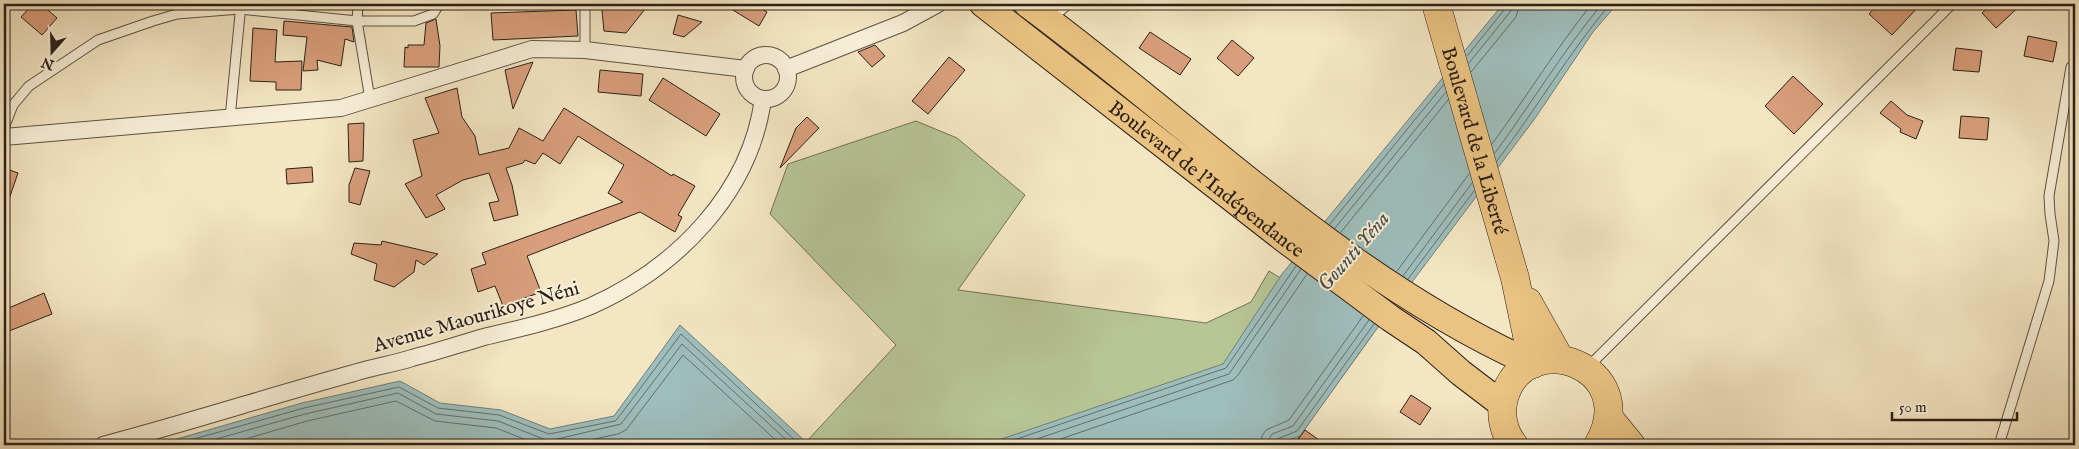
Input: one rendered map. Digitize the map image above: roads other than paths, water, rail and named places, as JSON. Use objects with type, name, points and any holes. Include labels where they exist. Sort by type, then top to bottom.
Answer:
[{"type":"highway","name":"Boulevard de la Liberté","points":[[1437,6],[1516,278],[1533,364]]},
{"type":"highway","name":"Boulevard de la Liberté","points":[[1516,278],[1560,360]]},
{"type":"highway","points":[[1514,445],[1506,433],[1503,419],[1503,405],[1506,392],[1522,371],[1533,364],[1541,361],[1560,360],[1574,363],[1586,369],[1597,379],[1604,390],[1609,418],[1605,432],[1598,445]]},
{"type":"highway","points":[[1609,418],[1631,445]]},
{"type":"main road","name":"Boulevard de l'Indépendance","points":[[983,4],[1284,239],[1390,318],[1426,342],[1461,373],[1503,405]]},
{"type":"main road","name":"Boulevard de l'Indépendance","points":[[1045,9],[1300,220],[1407,297],[1502,351],[1533,364]]},
{"type":"street","points":[[786,69],[903,23],[938,4]]},
{"type":"street","points":[[4,137],[341,108],[532,49],[585,50],[746,69]]},
{"type":"street","points":[[762,56],[776,58],[786,69],[788,82],[782,93],[776,97],[763,99],[751,93],[747,88],[744,76],[746,69],[750,63],[762,56]]},
{"type":"street","name":"Avenue Maourikoye Néni","points":[[102,445],[282,392],[508,332],[590,306],[634,283],[686,244],[714,214],[732,188],[748,154],[759,123],[763,99]]},
{"type":"lane","points":[[358,4],[357,21],[370,99]]},
{"type":"lane","points":[[4,128],[13,105],[24,90],[98,40],[177,14],[241,6],[357,21],[414,21],[433,14],[440,4]]},
{"type":"lane","points":[[585,4],[585,50]]},
{"type":"lane","points":[[1586,369],[1952,4]]},
{"type":"lane","points":[[230,118],[241,6]]},
{"type":"lane","points":[[1999,445],[2049,281],[2054,241],[2050,214],[2050,196],[2071,67],[2075,68]]},
{"type":"water","name":"Gounti Yéna","points":[[1503,4],[1617,4],[1593,32],[1536,117],[1373,334],[1300,436],[1273,445],[984,445],[1223,364],[1282,274]]},
{"type":"water","points":[[680,325],[806,442],[805,445],[156,445],[302,403],[400,381],[440,403],[501,410],[550,429],[614,416]]}]
